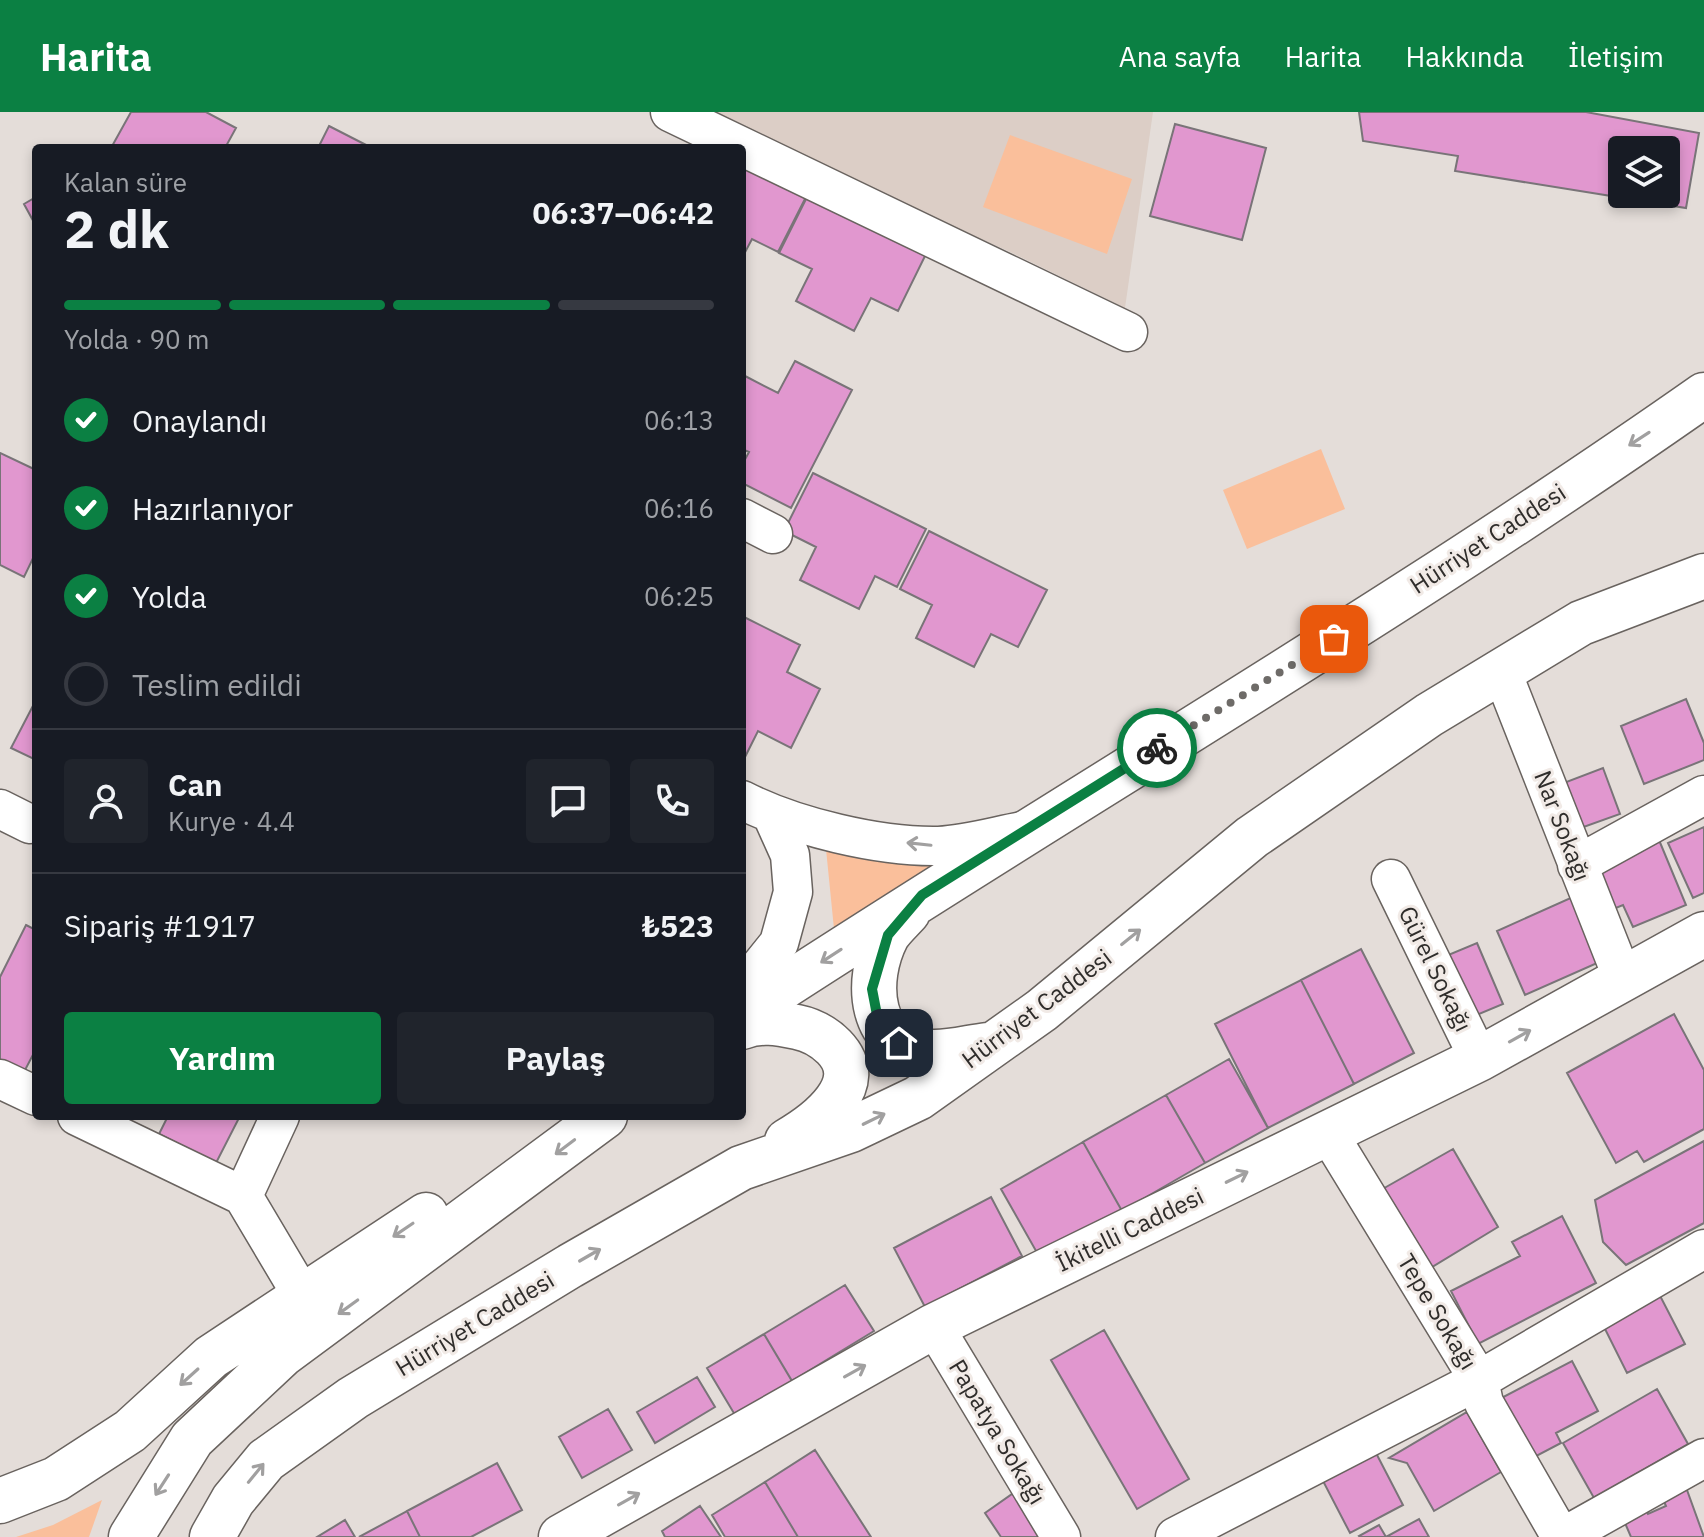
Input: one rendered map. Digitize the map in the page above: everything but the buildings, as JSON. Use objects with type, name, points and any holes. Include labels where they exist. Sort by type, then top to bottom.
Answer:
[{"type":"main road","name":"Hürriyet Caddesi","points":[[746,1011],[922,895],[1360,623],[1704,395]]},
{"type":"main road","name":"Hürriyet Caddesi","points":[[212,1537],[233,1500],[266,1460],[353,1398],[570,1266],[741,1168],[851,1130],[918,1098],[997,1043],[1252,837],[1429,715],[1581,623],[1704,576]]},
{"type":"main road","points":[[922,895],[888,935],[876,967],[872,989],[878,1020],[899,1043],[930,1053],[997,1043]]},
{"type":"main road","name":"İkitelli Caddesi","points":[[561,1537],[934,1326],[1479,1059],[1704,934]]},
{"type":"main road","points":[[741,1168],[815,1124],[842,1094],[846,1074],[843,1056],[823,1036],[778,1023],[756,1022],[746,1026]]},
{"type":"main road","points":[[131,1537],[192,1439],[283,1354],[600,1120]]},
{"type":"main road","points":[[0,1501],[56,1479],[130,1431],[211,1357],[459,1193],[524,1178]]},
{"type":"street","points":[[686,129],[719,144]]},
{"type":"street","points":[[746,157],[1128,332]]},
{"type":"street","name":"Nar Sokağı","points":[[1502,672],[1623,979]]},
{"type":"street","points":[[1577,865],[1704,795]]},
{"type":"street","points":[[757,808],[865,838],[939,846],[1024,831]]},
{"type":"street","points":[[746,984],[779,943],[793,892],[790,855],[757,808]]},
{"type":"street","name":"Gürel Sokağı","points":[[1391,879],[1479,1059]]},
{"type":"street","points":[[0,1079],[32,1094]]},
{"type":"street","points":[[85,1120],[243,1196],[303,1297]]},
{"type":"street","points":[[243,1196],[278,1120]]},
{"type":"street","name":"Tepe Sokağı","points":[[1328,1133],[1479,1380],[1484,1403],[1562,1537]]},
{"type":"street","points":[[1175,1537],[1479,1380],[1704,1249]]},
{"type":"street","name":"Papatya Sokağı","points":[[934,1326],[1061,1537]]},
{"type":"street","points":[[1562,1537],[1704,1458]]},
{"type":"shaded area","points":[[715,112],[1153,112],[1125,308],[1006,250],[875,193]]},
{"type":"shaded area","points":[[1010,135],[1132,179],[1107,254],[983,207]]},
{"type":"shaded area","points":[[1321,449],[1345,509],[1247,549],[1223,490]]},
{"type":"shaded area","points":[[826,849],[937,867],[835,939]]},
{"type":"shaded area","points":[[102,1500],[89,1537],[16,1537],[53,1525]]},
{"type":"way so far","points":[[1157,748],[1334,639]]},
{"type":"route","points":[[899,1043],[878,1020],[872,989],[876,967],[888,935],[922,895],[1157,748]]}]
